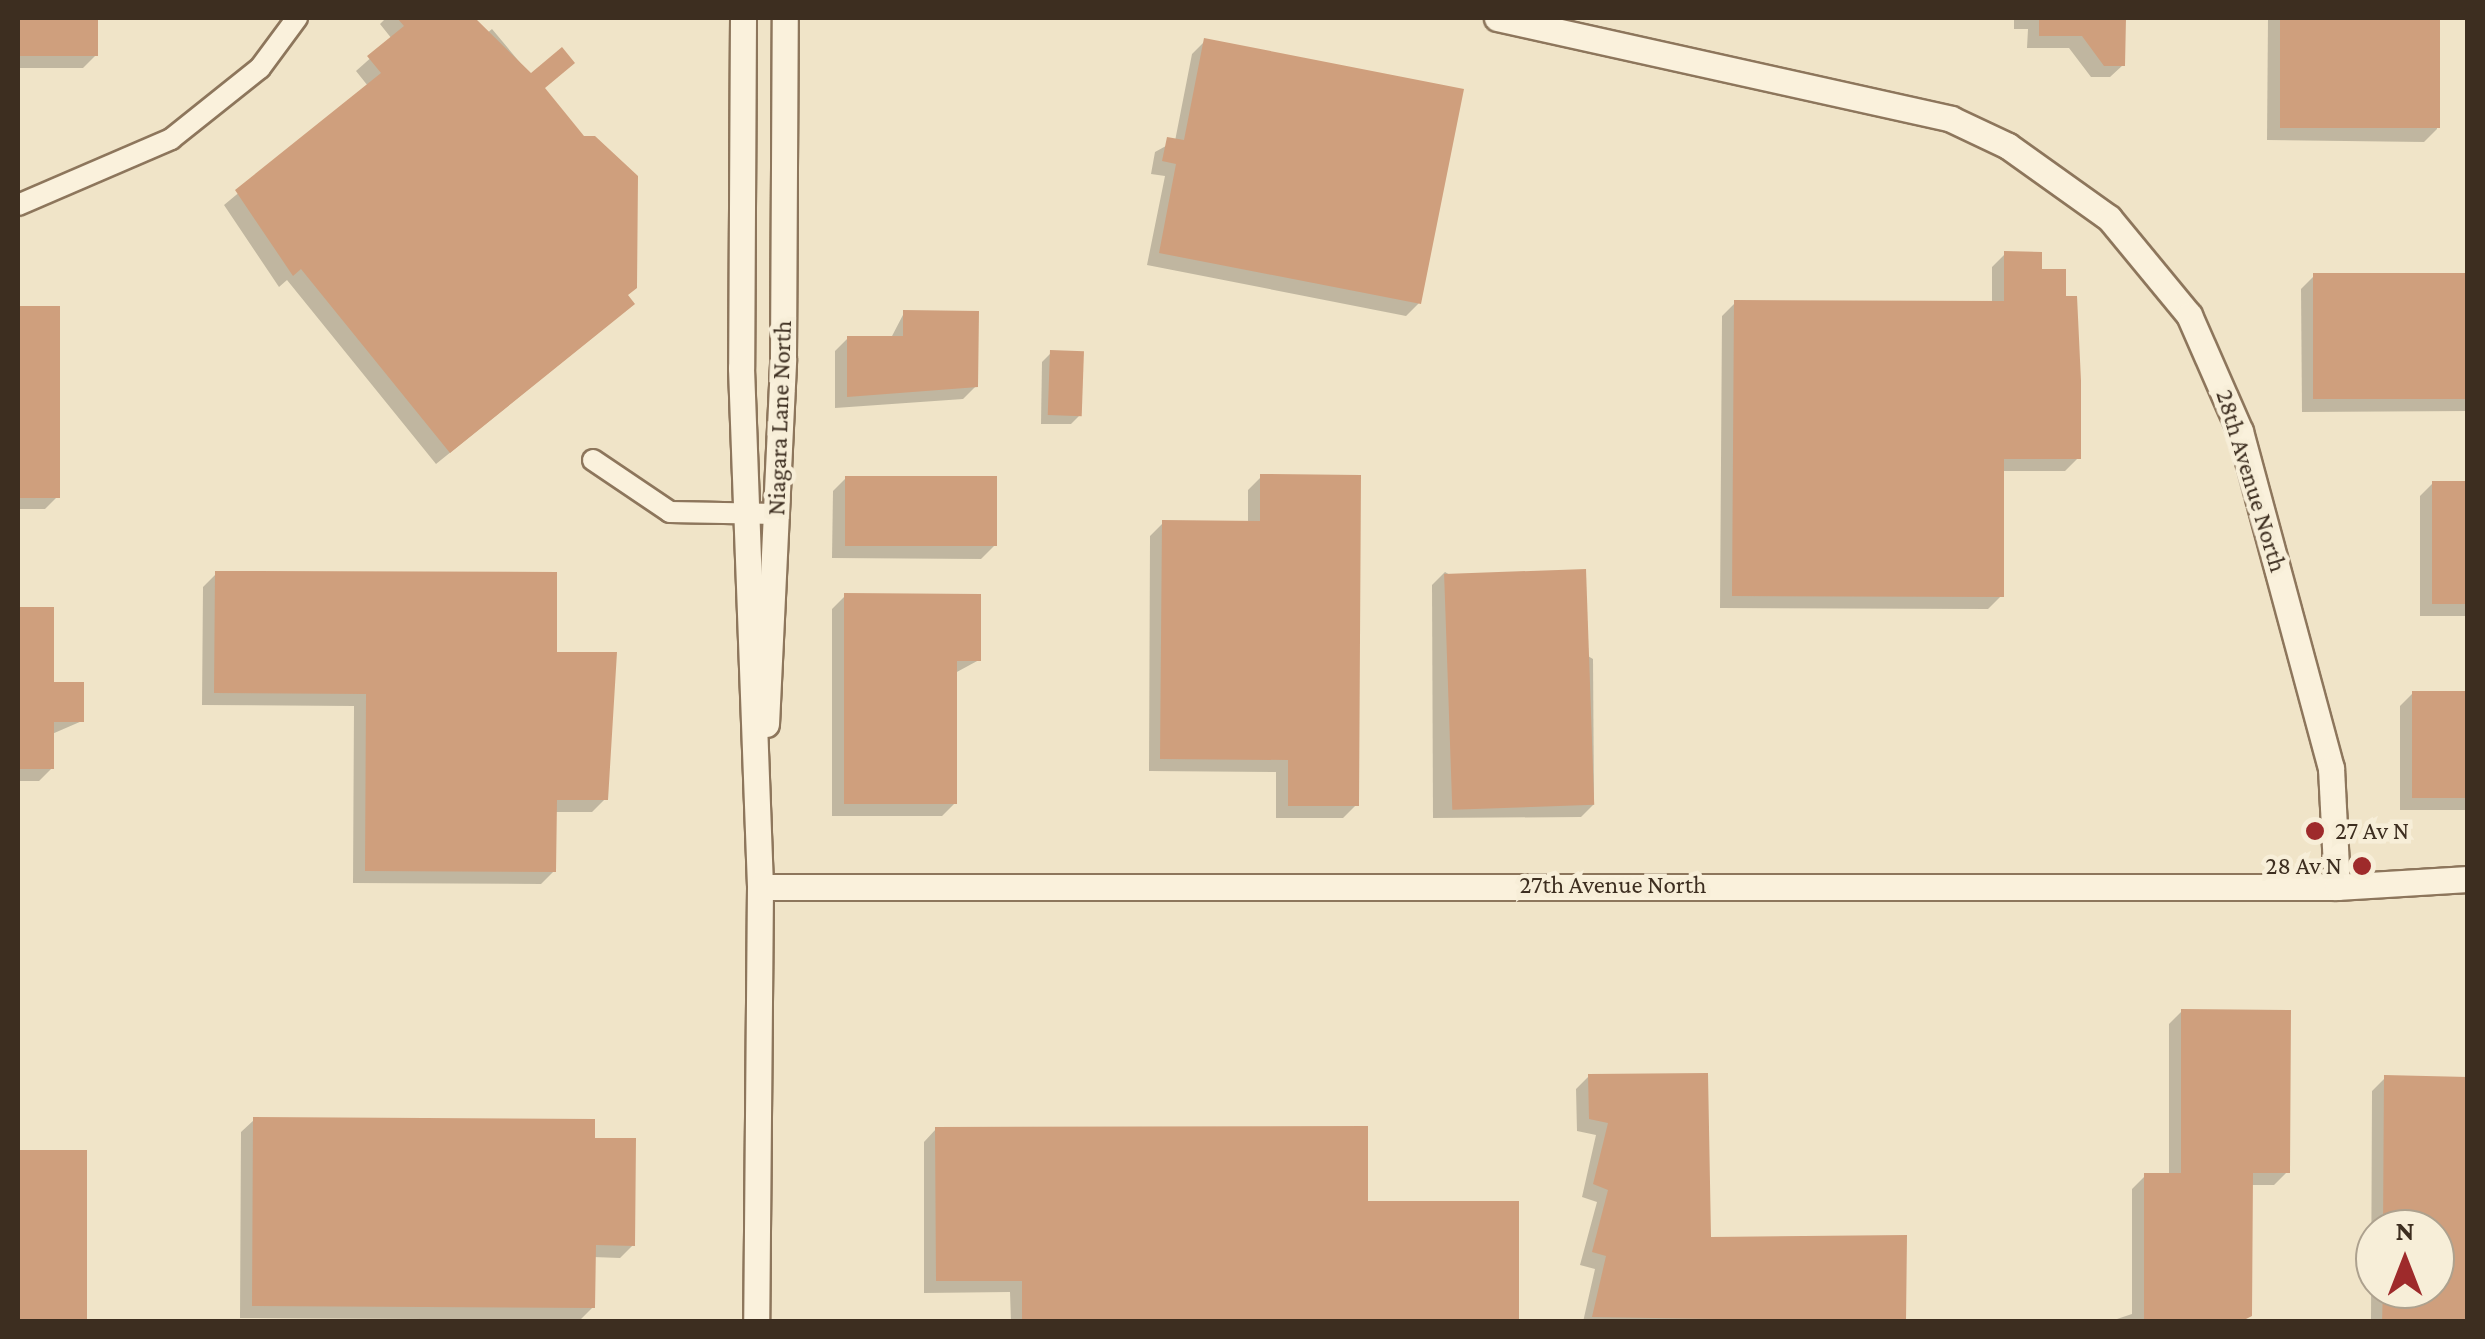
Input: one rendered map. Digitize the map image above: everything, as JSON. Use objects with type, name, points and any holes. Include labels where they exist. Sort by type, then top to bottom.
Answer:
[{"type":"street","points":[[18,205],[170,139],[260,68],[297,18]]},
{"type":"street","name":"Niagara Lane North","points":[[744,18],[744,515],[760,886],[756,1322]]},
{"type":"street","name":"Niagara Lane North","points":[[758,818],[778,514],[785,18]]},
{"type":"street","name":"28th Avenue North","points":[[1497,18],[1950,119],[2008,146],[2109,218],[2189,315],[2240,430],[2331,768],[2337,887]]},
{"type":"street","points":[[593,460],[670,512],[778,514]]},
{"type":"street","name":"27th Avenue North","points":[[760,886],[2337,887],[2468,878]]},
{"type":"building","points":[[18,18],[98,18],[98,56],[18,56]]},
{"type":"building","points":[[397,18],[475,18],[531,73],[562,47],[575,63],[545,88],[584,136],[595,136],[638,176],[637,288],[628,295],[635,304],[450,453],[301,269],[293,276],[235,190],[381,73],[367,56],[404,26]]},
{"type":"building","points":[[2039,18],[2126,18],[2125,66],[2104,66],[2082,36],[2039,36]]},
{"type":"building","points":[[2280,18],[2440,18],[2440,128],[2280,128]]},
{"type":"building","points":[[1204,38],[1464,89],[1421,304],[1159,253],[1176,164],[1162,161],[1167,137],[1184,140]]},
{"type":"building","points":[[2004,251],[2042,252],[2042,269],[2066,269],[2066,296],[2077,296],[2081,459],[2004,459],[2004,597],[1732,596],[1734,300],[2004,301]]},
{"type":"building","points":[[2313,273],[2468,273],[2468,399],[2313,399]]},
{"type":"building","points":[[18,306],[60,306],[60,498],[18,498]]},
{"type":"building","points":[[903,310],[979,311],[978,387],[847,397],[847,336],[903,336]]},
{"type":"building","points":[[1050,350],[1084,351],[1082,416],[1048,415]]},
{"type":"building","points":[[1260,474],[1361,475],[1359,806],[1288,806],[1288,760],[1160,759],[1162,520],[1260,521]]},
{"type":"building","points":[[845,476],[997,476],[997,546],[845,546]]},
{"type":"building","points":[[2432,481],[2468,481],[2468,604],[2432,604]]},
{"type":"building","points":[[1586,569],[1594,805],[1452,810],[1444,574]]},
{"type":"building","points":[[215,571],[557,572],[557,652],[617,652],[608,800],[557,800],[556,872],[365,871],[366,694],[214,693]]},
{"type":"building","points":[[844,593],[981,594],[981,661],[957,661],[957,804],[844,804]]},
{"type":"building","points":[[18,607],[54,607],[54,682],[84,682],[84,722],[54,722],[54,769],[18,769]]},
{"type":"building","points":[[2412,691],[2468,691],[2468,798],[2412,798]]},
{"type":"building","points":[[2181,1009],[2291,1010],[2290,1173],[2253,1173],[2252,1316],[2240,1322],[2144,1322],[2144,1173],[2181,1173]]},
{"type":"building","points":[[1708,1073],[1711,1237],[1907,1235],[1906,1322],[1592,1317],[1606,1256],[1592,1252],[1608,1190],[1593,1184],[1608,1123],[1589,1119],[1588,1074]]},
{"type":"building","points":[[2384,1075],[2468,1077],[2468,1322],[2382,1322],[2382,1309],[2455,1309],[2455,1209],[2383,1209]]},
{"type":"building","points":[[253,1117],[595,1119],[595,1138],[636,1138],[635,1246],[596,1245],[595,1308],[252,1306]]},
{"type":"building","points":[[1368,1126],[1368,1201],[1519,1201],[1519,1322],[1022,1322],[1022,1281],[936,1281],[935,1127]]},
{"type":"building","points":[[18,1150],[87,1150],[87,1322],[18,1322]]},
{"type":"place","name":"27 Av N","points":[[2315,831]]},
{"type":"place","name":"28 Av N","points":[[2362,866]]}]
